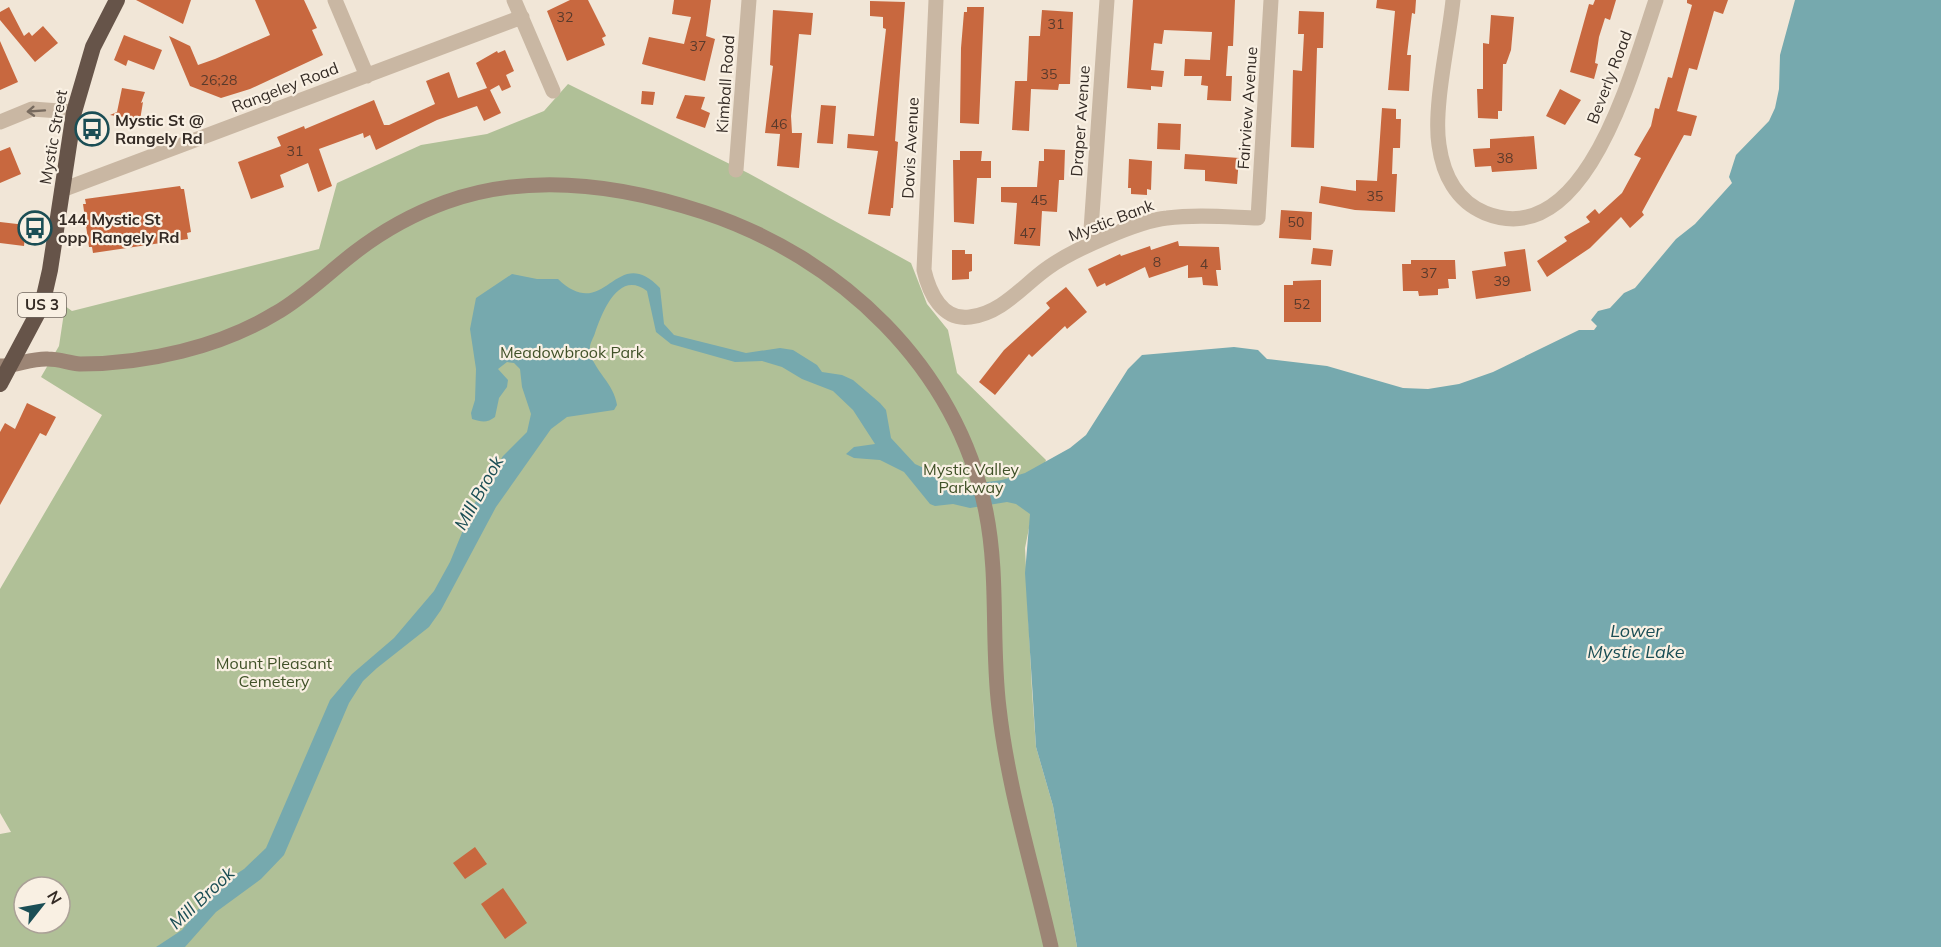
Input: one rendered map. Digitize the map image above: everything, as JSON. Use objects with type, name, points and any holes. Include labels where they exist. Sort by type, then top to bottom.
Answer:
[{"type":"highway","name":"Mystic Street","points":[[0,384],[6,366],[34,323],[46,293],[74,112],[93,47],[117,0]]},
{"type":"main road","points":[[6,366],[45,358],[77,364],[132,359],[161,355],[227,336],[278,312],[375,237],[446,202],[516,186],[568,185],[663,200],[716,216],[765,236],[826,272],[878,316],[913,356],[951,417],[976,474],[986,513],[994,580],[996,666],[1003,742],[1009,779],[1051,947]]},
{"type":"street","points":[[335,0],[367,76]]},
{"type":"street","points":[[514,0],[554,91]]},
{"type":"street","name":"Kimball Road","points":[[736,170],[749,0]]},
{"type":"street","name":"Davis Avenue","points":[[933,296],[927,284],[923,255],[936,0]]},
{"type":"street","name":"Draper Avenue","points":[[1090,244],[1107,0]]},
{"type":"street","name":"Fairview Avenue","points":[[1258,218],[1271,0]]},
{"type":"street","name":"Beverly Road","points":[[1453,0],[1439,106],[1438,142],[1444,168],[1455,191],[1476,209],[1499,219],[1526,217],[1552,206],[1594,159],[1621,105],[1656,0]]},
{"type":"street","name":"Rangeley Road","points":[[62,190],[522,17]]},
{"type":"street","points":[[0,122],[32,109],[74,112]]},
{"type":"street","name":"Mystic Bank","points":[[933,296],[949,312],[958,317],[981,315],[1004,304],[1049,267],[1090,244],[1166,218],[1258,218]]},
{"type":"green space","name":"Mount Pleasant Cemetery","points":[[568,84],[748,173],[911,263],[927,304],[948,330],[957,373],[1046,460],[1037,488],[1025,548],[1032,691],[1036,747],[1053,806],[1077,947],[0,947],[0,834],[11,832],[0,813],[0,589],[102,415],[41,377],[59,346],[65,306],[72,311],[319,249],[337,183],[421,145],[487,134],[544,111]]},
{"type":"water","name":"Lower Mystic Lake","points":[[1795,0],[1941,0],[1941,947],[1077,947],[1053,806],[1036,747],[1025,573],[1030,514],[1016,504],[1007,502],[970,508],[953,504],[935,506],[930,504],[904,472],[880,460],[854,458],[846,454],[854,447],[875,444],[853,410],[833,391],[802,379],[782,367],[762,361],[735,362],[671,344],[656,332],[647,291],[628,285],[620,289],[607,305],[590,346],[592,358],[615,397],[617,405],[614,410],[567,417],[551,429],[496,507],[441,610],[429,627],[363,681],[349,703],[284,855],[261,879],[216,912],[185,947],[156,947],[182,930],[215,888],[244,869],[266,848],[330,700],[352,674],[394,638],[434,591],[450,562],[473,506],[503,456],[527,432],[531,414],[522,387],[520,369],[514,363],[507,362],[498,369],[508,380],[507,387],[499,398],[495,417],[487,421],[479,421],[472,419],[471,413],[475,400],[476,369],[470,329],[476,298],[512,274],[537,279],[558,279],[574,291],[588,293],[600,290],[632,273],[645,276],[660,288],[664,324],[674,335],[746,353],[780,348],[793,350],[817,365],[822,372],[842,375],[853,380],[886,410],[891,438],[915,464],[935,473],[948,483],[965,485],[1002,480],[1025,473],[1070,448],[1086,435],[1128,369],[1142,355],[1234,347],[1258,350],[1267,359],[1327,366],[1403,388],[1428,389],[1459,384],[1493,372],[1579,330],[1594,330],[1597,326],[1591,320],[1598,311],[1610,308],[1624,293],[1635,288],[1676,239],[1695,224],[1732,183],[1729,177],[1736,155],[1769,121],[1775,108],[1779,89],[1780,55]]},
{"type":"building","points":[[136,0],[191,0],[183,24]]},
{"type":"building","points":[[255,0],[304,0],[317,28],[312,30],[323,55],[250,89],[221,98],[190,86],[169,36],[190,46],[198,65],[215,59],[270,35]]},
{"type":"building","points":[[570,0],[588,0],[606,36],[602,38],[605,45],[567,61],[547,11]]},
{"type":"building","points":[[674,0],[711,0],[706,36],[715,39],[705,81],[642,64],[649,37],[684,44],[691,17],[672,14]]},
{"type":"building","points":[[1133,0],[1235,0],[1233,46],[1228,46],[1226,76],[1232,76],[1231,101],[1207,100],[1208,86],[1201,85],[1202,76],[1184,76],[1185,59],[1210,60],[1212,32],[1164,30],[1162,44],[1154,43],[1151,70],[1164,71],[1162,87],[1151,86],[1151,90],[1127,88]]},
{"type":"building","points":[[1377,0],[1416,0],[1415,14],[1412,13],[1407,55],[1411,55],[1409,91],[1388,90],[1395,11],[1376,8]]},
{"type":"building","points":[[1595,0],[1616,0],[1610,20],[1605,18],[1599,37],[1595,63],[1598,64],[1594,79],[1570,72],[1589,4],[1593,5]]},
{"type":"building","points":[[1687,0],[1728,0],[1723,14],[1714,11],[1697,70],[1689,68],[1677,111],[1697,116],[1691,136],[1684,135],[1642,212],[1644,215],[1630,228],[1621,217],[1590,248],[1547,277],[1537,261],[1567,241],[1564,237],[1590,222],[1586,217],[1595,209],[1599,214],[1622,193],[1641,158],[1634,155],[1651,126],[1655,108],[1659,109],[1668,77],[1672,78],[1692,5],[1687,3]]},
{"type":"building","points":[[870,1],[905,2],[895,141],[898,142],[893,208],[891,208],[890,216],[868,214],[878,151],[847,148],[848,134],[874,136],[886,29],[883,28],[883,17],[870,16]]},
{"type":"building","points":[[9,7],[24,36],[29,32],[32,36],[43,26],[58,43],[35,62],[0,20],[0,12]]},
{"type":"building","points":[[967,7],[984,7],[979,124],[960,123],[961,48],[964,12],[967,12]]},
{"type":"building","points":[[773,10],[813,13],[811,35],[799,34],[791,116],[792,133],[802,133],[799,168],[777,166],[780,134],[765,133],[773,66],[770,65]]},
{"type":"building","points":[[1042,10],[1073,12],[1070,84],[1059,84],[1058,90],[1031,89],[1029,131],[1012,130],[1015,81],[1027,81],[1029,36],[1040,36]]},
{"type":"building","points":[[1299,11],[1324,12],[1323,48],[1317,48],[1314,148],[1291,147],[1293,70],[1302,71],[1304,34],[1298,34]]},
{"type":"building","points":[[1491,15],[1514,17],[1511,50],[1506,64],[1503,64],[1502,111],[1498,111],[1498,119],[1478,118],[1477,89],[1483,89],[1483,43],[1489,44]]},
{"type":"building","points":[[124,35],[162,50],[154,70],[128,60],[126,66],[114,60]]},
{"type":"building","points":[[0,41],[18,82],[0,90]]},
{"type":"building","points":[[505,50],[514,71],[506,75],[511,87],[502,91],[499,85],[490,90],[501,113],[484,121],[477,106],[437,120],[376,150],[370,135],[364,138],[363,133],[319,149],[332,186],[318,192],[308,163],[280,175],[284,187],[251,199],[238,162],[281,146],[277,137],[304,126],[305,129],[374,100],[384,125],[389,125],[435,104],[426,81],[449,72],[458,98],[487,88],[476,63],[497,51],[498,53]]},
{"type":"building","points":[[122,88],[145,92],[141,103],[143,102],[140,120],[110,115],[117,112]]},
{"type":"building","points":[[1560,89],[1581,100],[1565,125],[1546,116]]},
{"type":"building","points":[[642,91],[655,92],[653,105],[641,104]]},
{"type":"building","points":[[685,95],[705,97],[701,109],[710,113],[705,128],[676,118]]},
{"type":"building","points":[[821,105],[836,106],[833,144],[817,143]]},
{"type":"building","points":[[1382,108],[1396,109],[1396,119],[1401,119],[1400,148],[1393,148],[1392,174],[1397,174],[1395,212],[1355,210],[1319,203],[1321,186],[1356,191],[1356,180],[1377,181]]},
{"type":"building","points":[[1158,123],[1181,124],[1180,150],[1157,149]]},
{"type":"building","points":[[1534,136],[1537,169],[1492,172],[1491,166],[1475,167],[1473,149],[1490,148],[1490,139]]},
{"type":"building","points":[[10,147],[21,174],[0,183],[0,151]]},
{"type":"building","points":[[1044,149],[1065,150],[1064,180],[1059,180],[1057,212],[1042,211],[1040,246],[1014,244],[1017,203],[1001,202],[1001,187],[1037,187],[1039,161],[1044,161]]},
{"type":"building","points":[[960,151],[982,151],[981,161],[991,161],[991,178],[977,178],[974,224],[954,222],[953,160],[960,160]]},
{"type":"building","points":[[1185,154],[1239,158],[1237,184],[1205,181],[1205,170],[1184,169]]},
{"type":"building","points":[[1129,159],[1152,161],[1151,190],[1147,189],[1147,195],[1131,194],[1131,188],[1128,188]]},
{"type":"building","points":[[180,186],[184,189],[191,232],[187,233],[188,239],[93,253],[92,247],[89,247],[83,204],[86,204],[85,199]]},
{"type":"building","points":[[1281,210],[1312,212],[1311,240],[1279,238]]},
{"type":"building","points":[[0,222],[26,225],[24,246],[0,243]]},
{"type":"building","points":[[1178,241],[1179,246],[1219,247],[1221,270],[1216,270],[1218,286],[1203,285],[1202,277],[1188,278],[1188,265],[1149,278],[1145,267],[1106,286],[1105,283],[1097,287],[1088,269],[1120,254],[1121,256],[1150,246],[1151,250]]},
{"type":"building","points":[[1313,248],[1333,250],[1331,266],[1311,264]]},
{"type":"building","points":[[1525,249],[1531,291],[1476,299],[1472,271],[1506,266],[1504,252]]},
{"type":"building","points":[[952,250],[965,250],[965,254],[972,254],[972,271],[969,272],[969,279],[952,280]]},
{"type":"building","points":[[1411,260],[1455,260],[1456,279],[1448,279],[1449,288],[1438,289],[1438,295],[1419,296],[1418,291],[1403,291],[1402,264],[1411,264]]},
{"type":"building","points":[[1321,280],[1321,322],[1284,322],[1284,285],[1293,285],[1293,281]]},
{"type":"building","points":[[1066,287],[1087,312],[1067,329],[1065,326],[1032,357],[1029,354],[995,395],[979,382],[1004,350],[1050,308],[1046,303]]},
{"type":"building","points":[[27,403],[56,417],[46,436],[40,433],[0,505],[0,432],[5,423],[15,429]]},
{"type":"building","points":[[475,847],[487,864],[465,879],[453,863]]},
{"type":"building","points":[[503,888],[527,923],[505,939],[481,904]]},
{"type":"place","name":"Mystic St @ Rangely Rd","points":[[92,129]]},
{"type":"place","name":"144 Mystic St opp Rangely Rd","points":[[35,228]]},
{"type":"park label","name":"Meadowbrook Park","points":[[572,352]]},
{"type":"park label","name":"Mystic Valley Parkway","points":[[971,478]]},
{"type":"water label","name":"Mill Brook","points":[[479,493]]},
{"type":"water label","name":"Mill Brook","points":[[202,898]]}]
